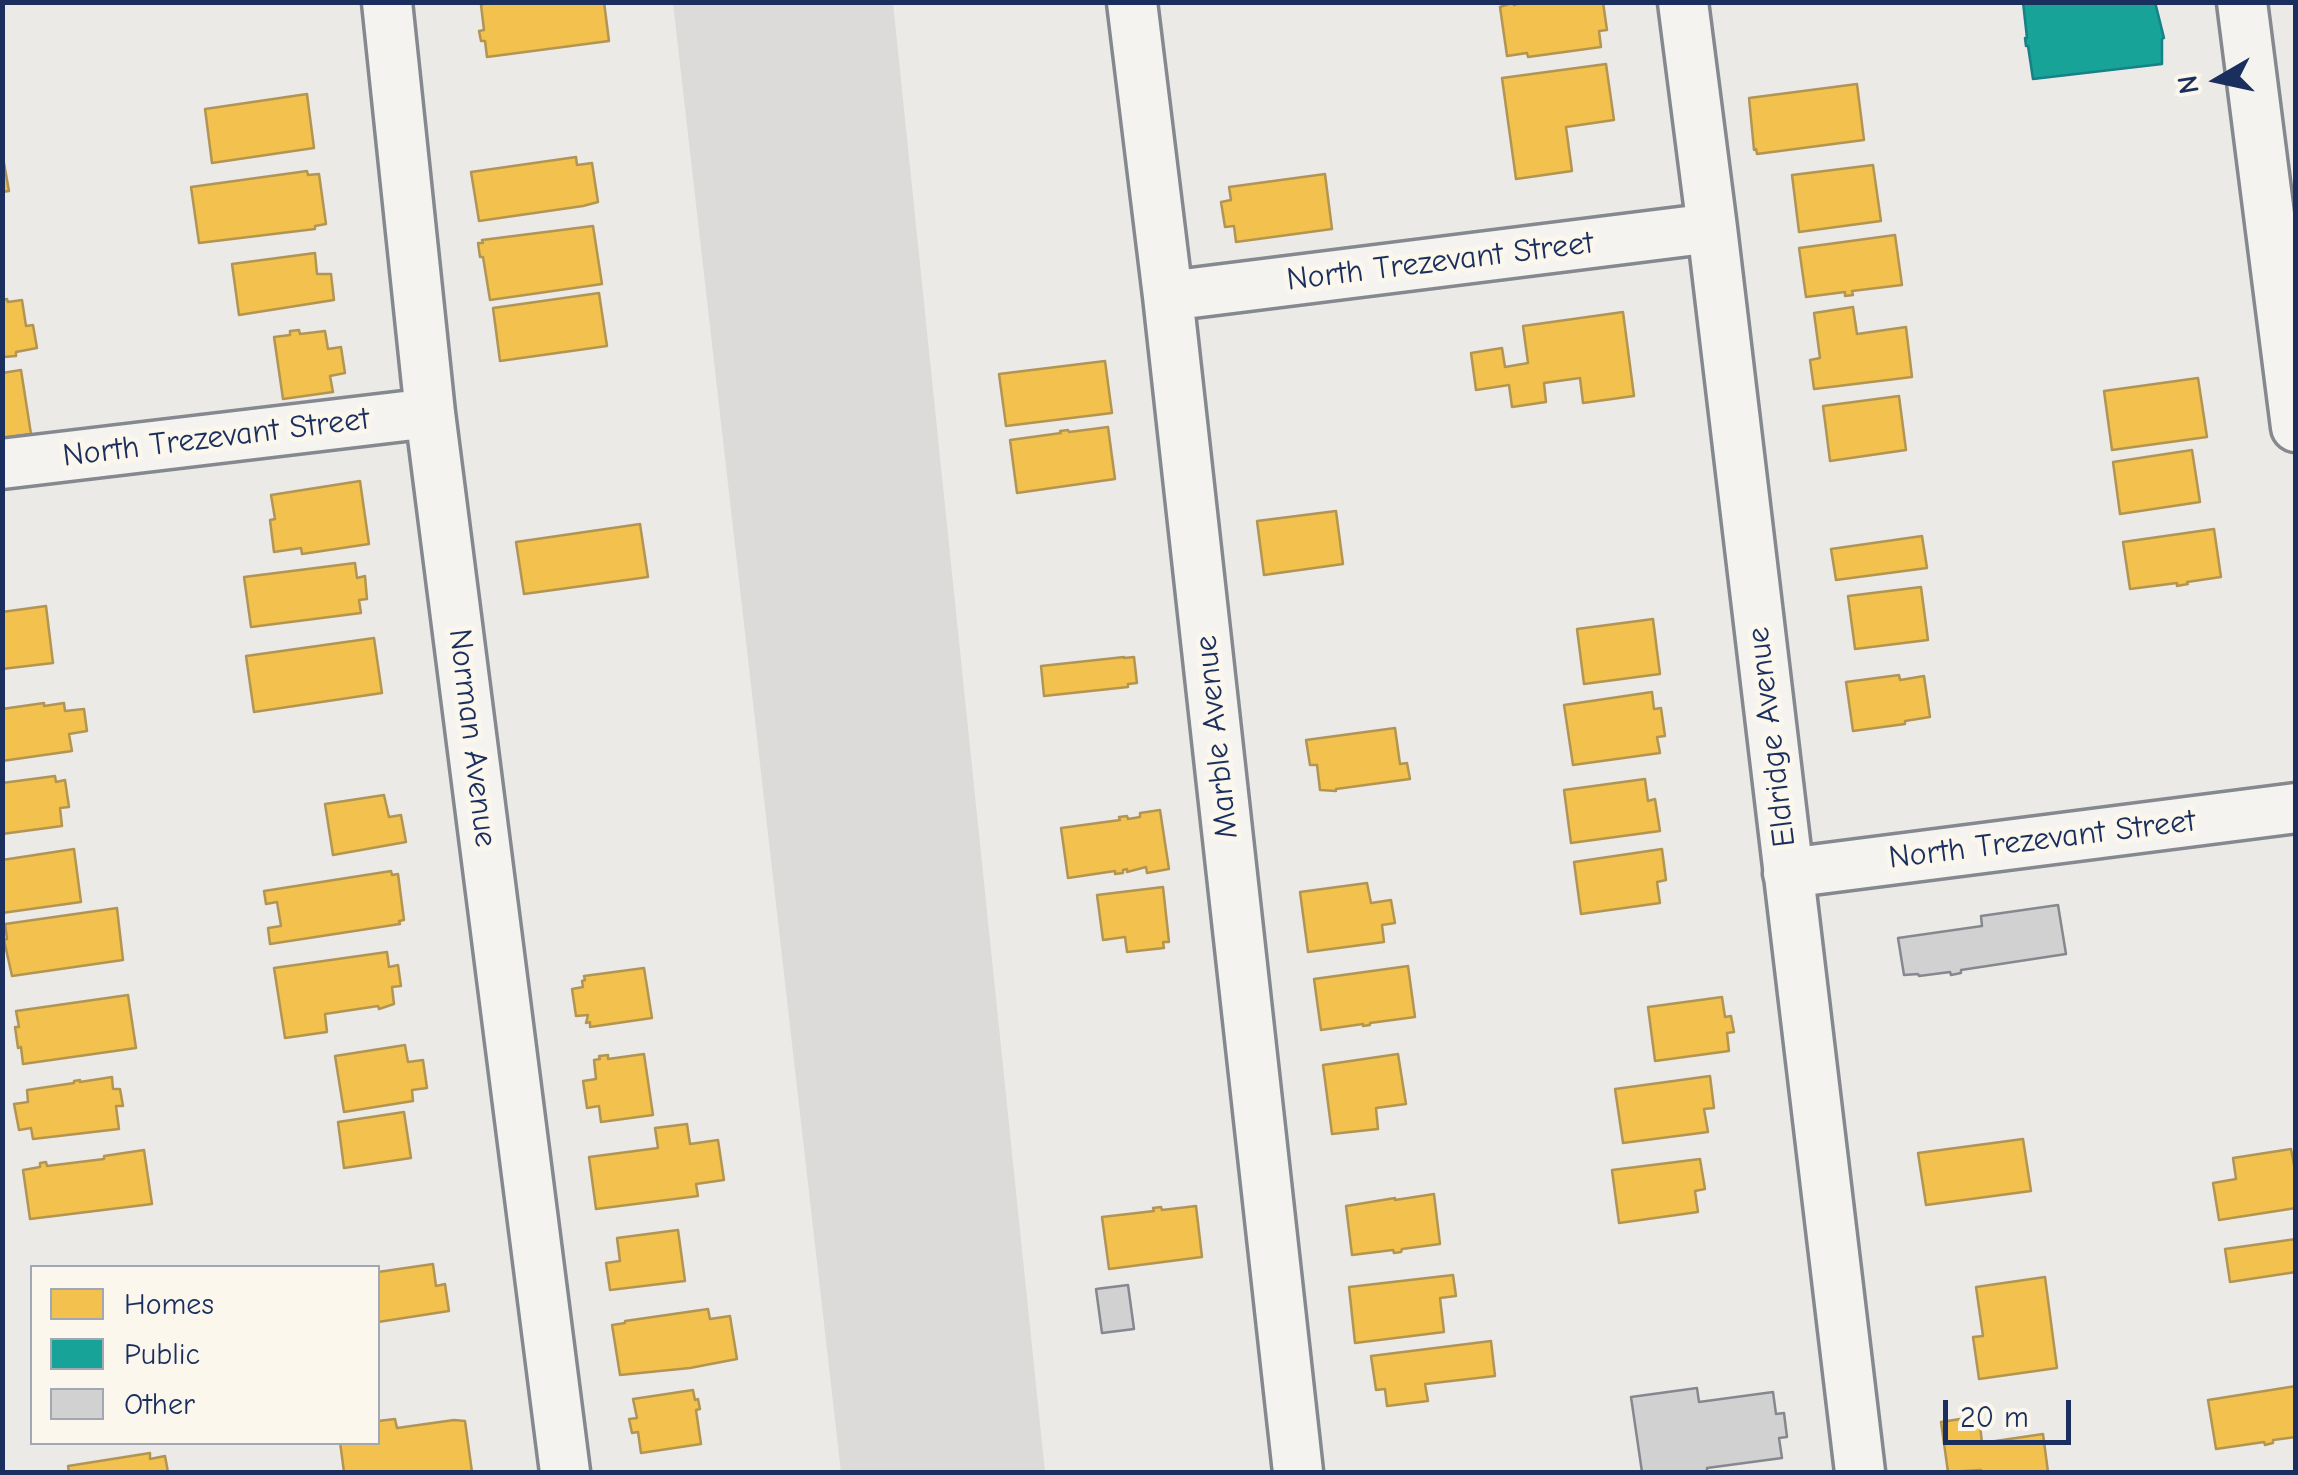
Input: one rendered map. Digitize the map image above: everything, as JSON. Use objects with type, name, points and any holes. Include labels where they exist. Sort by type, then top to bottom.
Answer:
[{"type":"street","name":"Norman Avenue","points":[[386,2],[430,413],[565,1472]]},
{"type":"street","name":"Marble Avenue","points":[[1132,2],[1298,1472]]},
{"type":"street","name":"Eldridge Avenue","points":[[1682,2],[1860,1472]]},
{"type":"street","points":[[2242,2],[2296,428]]},
{"type":"street","name":"North Trezevant Street","points":[[1168,296],[1712,228]]},
{"type":"street","name":"North Trezevant Street","points":[[2,464],[430,413]]},
{"type":"street","name":"North Trezevant Street","points":[[1788,873],[2296,808]]},
{"type":"shaded area","points":[[673,3],[893,3],[1045,1472],[841,1472]]},
{"type":"building: Homes","points":[[604,2],[609,41],[487,57],[479,31],[484,30],[481,5]]},
{"type":"building: Homes","points":[[1514,2],[1603,2],[1607,30],[1599,31],[1601,47],[1507,56],[1500,7]]},
{"type":"building: Homes","points":[[1606,64],[1614,120],[1566,127],[1572,171],[1516,179],[1502,78]]},
{"type":"building: Homes","points":[[1857,84],[1864,140],[1757,154],[1754,150],[1749,98]]},
{"type":"building: Homes","points":[[307,94],[314,148],[212,163],[205,109]]},
{"type":"building: Homes","points":[[2,152],[9,191],[2,192]]},
{"type":"building: Homes","points":[[576,157],[577,165],[592,163],[598,202],[479,221],[471,172]]},
{"type":"building: Homes","points":[[1873,165],[1881,221],[1799,232],[1792,175]]},
{"type":"building: Homes","points":[[307,171],[308,175],[319,174],[326,224],[315,229],[199,243],[191,187]]},
{"type":"building: Homes","points":[[1325,174],[1332,229],[1236,242],[1234,226],[1225,227],[1221,202],[1231,200],[1229,187]]},
{"type":"building: Homes","points":[[593,226],[602,284],[490,300],[478,243],[482,240]]},
{"type":"building: Homes","points":[[1895,235],[1902,285],[1852,291],[1853,295],[1845,296],[1845,292],[1806,297],[1799,248]]},
{"type":"building: Homes","points":[[315,253],[317,274],[331,274],[334,300],[239,315],[232,264]]},
{"type":"building: Homes","points":[[599,293],[607,346],[500,361],[493,308]]},
{"type":"building: Homes","points":[[2,300],[22,300],[26,326],[33,325],[37,348],[4,357]]},
{"type":"building: Homes","points":[[1853,307],[1857,334],[1906,327],[1912,377],[1814,389],[1810,360],[1820,358],[1814,313]]},
{"type":"building: Homes","points":[[1623,312],[1634,396],[1583,403],[1580,378],[1544,383],[1546,402],[1512,407],[1509,385],[1476,390],[1471,353],[1502,348],[1505,367],[1528,363],[1523,326]]},
{"type":"building: Homes","points":[[299,330],[300,334],[325,331],[328,349],[341,347],[345,373],[330,376],[333,392],[283,399],[274,337]]},
{"type":"building: Homes","points":[[1105,361],[1112,413],[1006,426],[999,374]]},
{"type":"building: Homes","points":[[21,370],[31,434],[2,438],[2,373]]},
{"type":"building: Homes","points":[[2198,378],[2207,437],[2112,450],[2104,391]]},
{"type":"building: Homes","points":[[1899,396],[1906,450],[1830,461],[1823,406]]},
{"type":"building: Homes","points":[[1108,427],[1115,479],[1017,493],[1010,440]]},
{"type":"building: Homes","points":[[2192,450],[2200,502],[2120,514],[2113,462]]},
{"type":"building: Homes","points":[[360,481],[369,544],[302,554],[301,548],[274,552],[271,495]]},
{"type":"building: Homes","points":[[1336,511],[1343,564],[1264,575],[1257,521]]},
{"type":"building: Homes","points":[[640,524],[648,577],[524,594],[516,542]]},
{"type":"building: Homes","points":[[2214,529],[2221,577],[2177,586],[2130,589],[2123,542]]},
{"type":"building: Homes","points":[[1922,536],[1927,568],[1836,580],[1831,549]]},
{"type":"building: Homes","points":[[355,563],[357,578],[365,576],[367,599],[359,600],[361,613],[251,627],[244,577]]},
{"type":"building: Homes","points":[[1921,587],[1928,640],[1855,649],[1848,596]]},
{"type":"building: Homes","points":[[46,606],[53,663],[2,669],[2,612]]},
{"type":"building: Homes","points":[[1653,619],[1660,674],[1584,684],[1577,629]]},
{"type":"building: Homes","points":[[374,638],[382,693],[254,712],[246,656]]},
{"type":"building: Homes","points":[[1134,657],[1137,683],[1044,696],[1041,666]]},
{"type":"building: Homes","points":[[1899,675],[1900,680],[1924,676],[1930,717],[1853,731],[1846,682]]},
{"type":"building: Homes","points":[[1652,692],[1654,709],[1661,708],[1665,736],[1657,737],[1660,753],[1573,765],[1564,705]]},
{"type":"building: Homes","points":[[64,703],[65,711],[84,709],[87,731],[69,734],[72,751],[2,761],[2,709]]},
{"type":"building: Homes","points":[[1395,728],[1400,764],[1407,763],[1410,779],[1320,790],[1317,765],[1310,765],[1306,740]]},
{"type":"building: Homes","points":[[55,776],[56,782],[65,780],[69,807],[60,808],[62,826],[2,834],[2,783]]},
{"type":"building: Homes","points":[[1645,779],[1648,801],[1655,799],[1660,831],[1571,843],[1564,790]]},
{"type":"building: Homes","points":[[384,795],[389,817],[401,815],[406,842],[333,855],[325,804]]},
{"type":"building: Homes","points":[[1160,810],[1169,869],[1147,873],[1146,867],[1068,878],[1061,828],[1140,817],[1140,813]]},
{"type":"building: Homes","points":[[74,849],[81,902],[2,913],[2,860]]},
{"type":"building: Homes","points":[[1662,849],[1666,880],[1657,882],[1660,903],[1581,914],[1574,862]]},
{"type":"building: Homes","points":[[391,871],[392,875],[398,874],[404,920],[400,924],[270,944],[268,928],[281,926],[277,902],[266,904],[264,891]]},
{"type":"building: Homes","points":[[1367,883],[1371,903],[1391,900],[1395,923],[1382,925],[1384,942],[1308,952],[1300,892]]},
{"type":"building: Homes","points":[[1163,887],[1169,942],[1163,942],[1164,948],[1127,952],[1125,937],[1103,940],[1097,895]]},
{"type":"building: Homes","points":[[117,908],[123,960],[12,976],[4,940],[5,924]]},
{"type":"building: Homes","points":[[387,952],[389,967],[398,965],[401,986],[392,987],[394,1004],[325,1014],[327,1032],[285,1038],[274,968]]},
{"type":"building: Homes","points":[[1408,966],[1415,1017],[1321,1030],[1314,979]]},
{"type":"building: Homes","points":[[644,968],[652,1018],[590,1027],[590,1022],[586,1023],[588,1015],[576,1016],[572,989],[583,987],[584,976]]},
{"type":"building: Homes","points":[[128,995],[136,1048],[23,1064],[15,1027],[19,1027],[16,1011]]},
{"type":"building: Homes","points":[[1722,997],[1725,1017],[1731,1016],[1734,1032],[1727,1033],[1729,1051],[1655,1061],[1648,1007]]},
{"type":"building: Homes","points":[[405,1045],[408,1062],[423,1060],[427,1088],[412,1090],[413,1101],[344,1112],[335,1056]]},
{"type":"building: Homes","points":[[644,1054],[653,1115],[601,1122],[599,1106],[587,1108],[583,1081],[596,1079],[594,1060],[599,1056],[608,1055],[608,1059]]},
{"type":"building: Homes","points":[[1398,1054],[1406,1104],[1376,1108],[1378,1129],[1332,1134],[1323,1065]]},
{"type":"building: Homes","points":[[1710,1076],[1714,1108],[1704,1109],[1708,1132],[1623,1143],[1615,1089]]},
{"type":"building: Homes","points":[[112,1077],[113,1089],[120,1089],[123,1106],[116,1106],[119,1129],[33,1139],[31,1128],[19,1130],[14,1104],[28,1102],[27,1090]]},
{"type":"building: Homes","points":[[404,1112],[411,1158],[344,1168],[338,1122]]},
{"type":"building: Homes","points":[[687,1124],[690,1144],[718,1140],[724,1180],[696,1184],[698,1196],[596,1209],[589,1157],[658,1148],[655,1128]]},
{"type":"building: Homes","points":[[2023,1139],[2031,1191],[1926,1205],[1918,1153]]},
{"type":"building: Homes","points":[[2291,1149],[2296,1208],[2219,1220],[2213,1183],[2236,1179],[2233,1158]]},
{"type":"building: Homes","points":[[144,1150],[152,1204],[30,1219],[23,1170],[46,1162],[47,1166]]},
{"type":"building: Homes","points":[[1700,1159],[1705,1189],[1695,1191],[1698,1212],[1619,1223],[1612,1170]]},
{"type":"building: Homes","points":[[1434,1194],[1440,1244],[1394,1253],[1393,1250],[1352,1255],[1346,1206]]},
{"type":"building: Homes","points":[[1196,1206],[1202,1257],[1109,1269],[1102,1217],[1161,1207],[1162,1210]]},
{"type":"building: Homes","points":[[678,1230],[685,1281],[610,1290],[606,1263],[620,1261],[617,1238]]},
{"type":"building: Homes","points":[[2296,1239],[2296,1272],[2230,1282],[2225,1249]]},
{"type":"building: Homes","points":[[433,1264],[436,1286],[445,1284],[449,1311],[380,1322],[380,1272]]},
{"type":"building: Homes","points":[[1453,1275],[1456,1296],[1440,1298],[1444,1332],[1355,1343],[1349,1287]]},
{"type":"building: Homes","points":[[2045,1277],[2057,1368],[1979,1379],[1973,1337],[1983,1336],[1976,1287]]},
{"type":"building: Homes","points":[[708,1309],[710,1319],[730,1316],[737,1359],[620,1375],[612,1325]]},
{"type":"building: Homes","points":[[1491,1341],[1495,1376],[1425,1384],[1428,1401],[1387,1406],[1385,1389],[1376,1390],[1371,1356]]},
{"type":"building: Homes","points":[[2296,1386],[2296,1437],[2265,1445],[2264,1442],[2216,1449],[2208,1400]]},
{"type":"building: Homes","points":[[693,1390],[700,1409],[696,1410],[701,1444],[641,1453],[638,1432],[632,1433],[629,1419],[637,1418],[633,1399]]},
{"type":"building: Homes","points":[[1979,1416],[1982,1443],[2043,1434],[2048,1472],[1948,1472],[1941,1422]]},
{"type":"building: Homes","points":[[395,1419],[397,1428],[465,1421],[472,1472],[344,1472],[340,1445],[380,1445],[380,1421]]},
{"type":"building: Homes","points":[[150,1453],[150,1459],[165,1456],[168,1472],[69,1472],[68,1466]]},
{"type":"building: Public","points":[[2023,2],[2155,2],[2164,38],[2162,64],[2033,79]]},
{"type":"building: Other","points":[[2058,905],[2066,954],[1961,970],[1951,975],[1904,975],[1898,938],[1982,926],[1981,916]]},
{"type":"building: Other","points":[[1128,1285],[1134,1329],[1102,1333],[1096,1289]]},
{"type":"building: Other","points":[[1697,1388],[1699,1402],[1773,1392],[1776,1414],[1784,1413],[1787,1437],[1779,1438],[1782,1458],[1707,1468],[1707,1472],[1642,1472],[1631,1397]]}]
